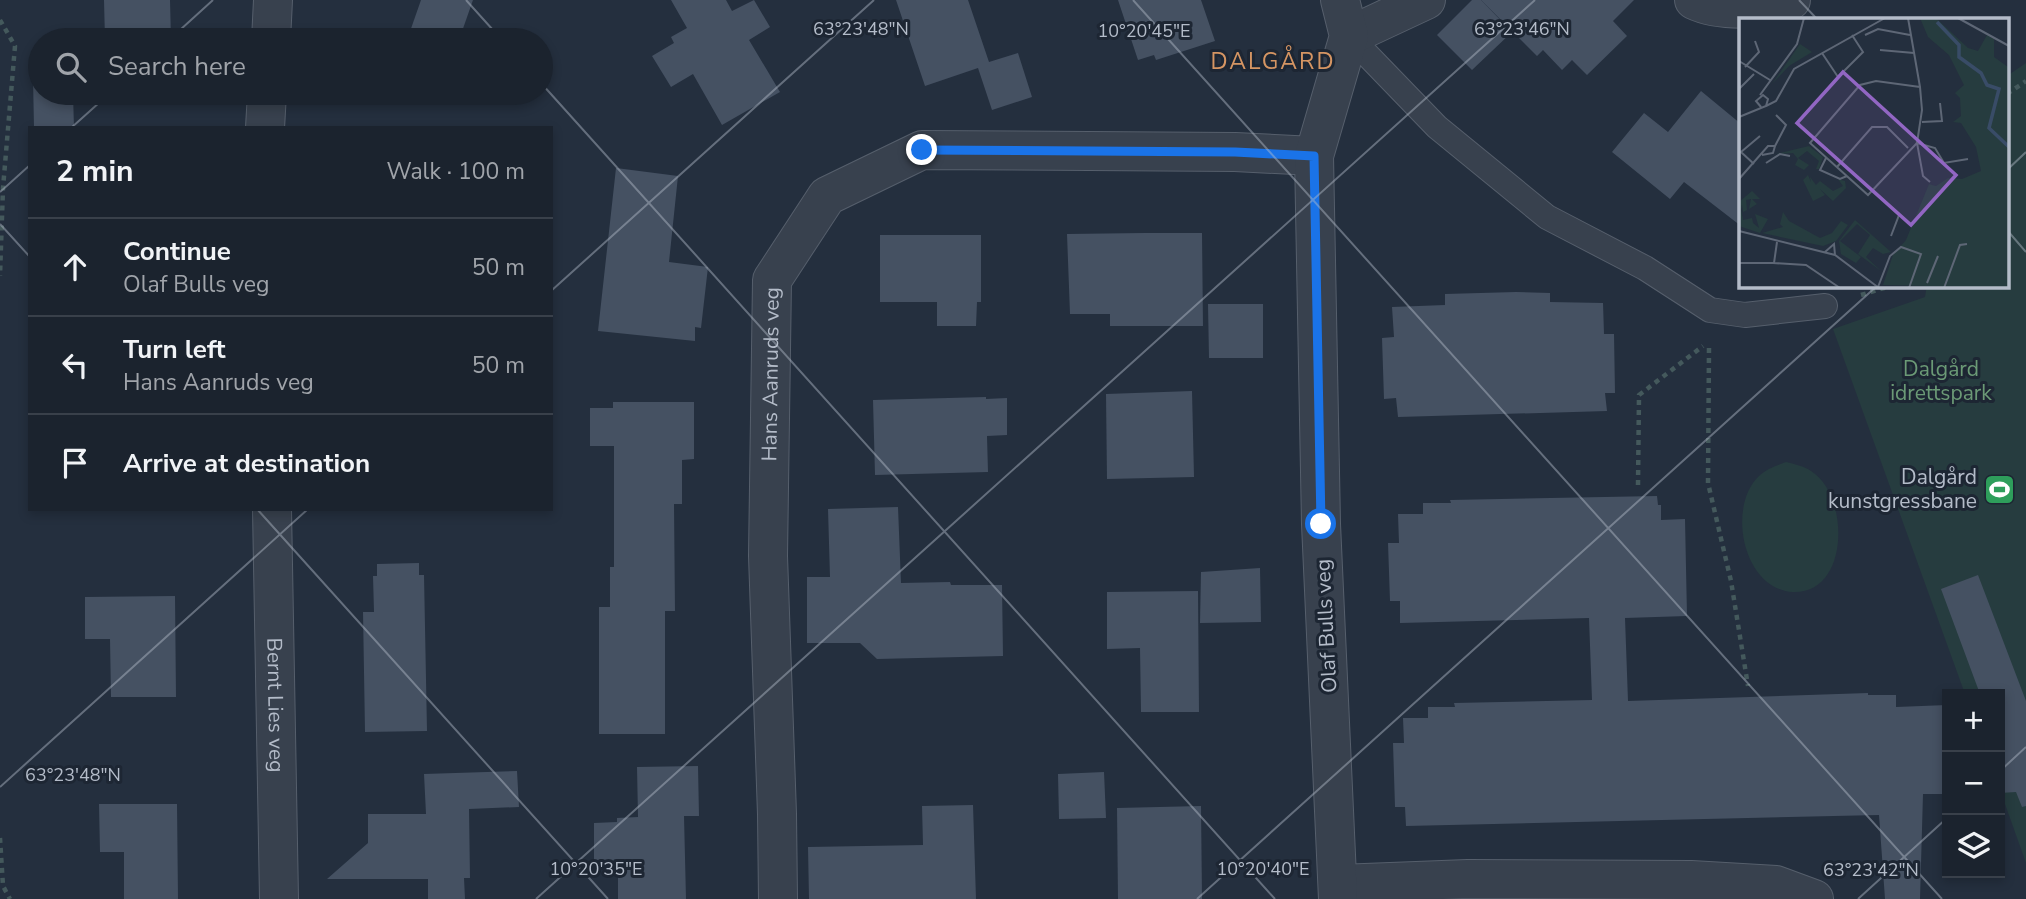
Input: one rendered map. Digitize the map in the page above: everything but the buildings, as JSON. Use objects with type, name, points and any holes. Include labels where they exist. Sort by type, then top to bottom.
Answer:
[{"type":"street","points":[[272,28],[273,0]]},
{"type":"street","points":[[1344,18],[1426,0]]},
{"type":"street","points":[[1694,0],[1742,9],[1780,5],[1791,0]]},
{"type":"street","name":"Olaf Bulls veg","points":[[1344,18],[1314,156],[1321,524],[1338,892],[1468,879],[1691,880],[1776,885],[1814,899]]},
{"type":"street","points":[[265,126],[266,105]]},
{"type":"street","name":"Hans Aanruds veg","points":[[778,899],[768,556],[772,280],[827,196],[922,150],[1235,152],[1314,156]]},
{"type":"street","name":"Bernt Lies veg","points":[[272,511],[279,899]]},
{"type":"lane","points":[[1344,18],[1437,127],[1547,217],[1645,268],[1710,310],[1745,315],[1825,306]]},
{"type":"path","points":[[0,20],[15,46],[3,188],[0,276]]},
{"type":"path","points":[[2008,93],[2026,81]]},
{"type":"path","points":[[1638,485],[1639,395],[1709,342],[1708,483],[1731,581],[1748,686]]},
{"type":"path","points":[[0,838],[3,886],[10,899]]},
{"type":"green space","name":"Dalgård idrettspark","points":[[2026,63],[2026,863],[2005,804],[2005,689],[1963,689],[1833,329],[1925,297],[1927,287],[2008,287],[2008,75]]},
{"type":"green space","points":[[1786,462],[1808,469],[1824,483],[1833,500],[1837,520],[1838,541],[1834,561],[1825,577],[1812,588],[1793,592],[1776,587],[1762,577],[1745,545],[1742,526],[1743,508],[1758,477]]},
{"type":"place","name":"Dalgård kunstgressbane","points":[[2000,489]]},
{"type":"district","name":"DALGÅRD","points":[[1273,61]]},
{"type":"route","points":[[922,150],[1235,152],[1314,156],[1321,524]]}]
